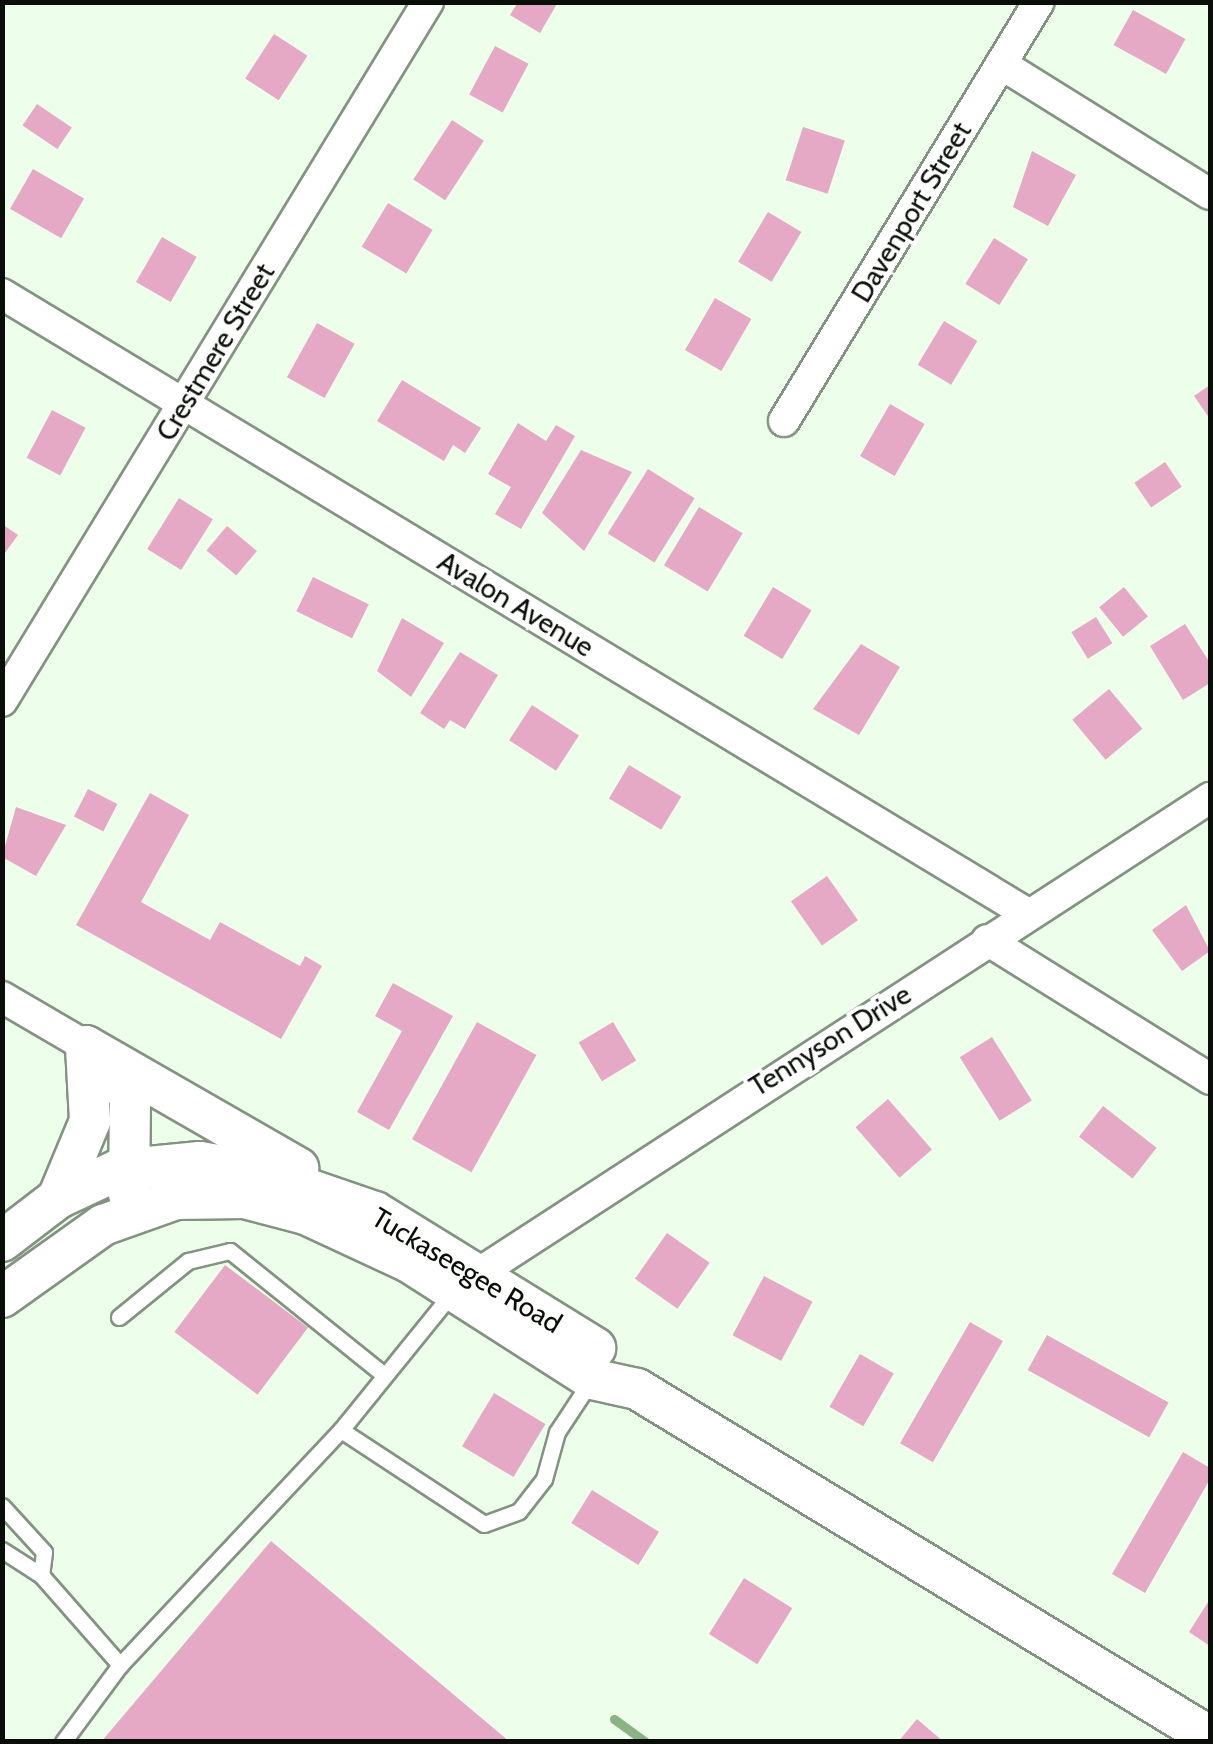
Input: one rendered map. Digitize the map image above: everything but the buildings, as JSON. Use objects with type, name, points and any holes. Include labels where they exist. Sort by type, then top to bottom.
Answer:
[{"type":"main road","points":[[100,1056],[130,1100],[135,1168],[116,1220]]},
{"type":"main road","points":[[58,1198],[90,1122],[100,1056]]},
{"type":"main road","points":[[100,1056],[376,1212]]},
{"type":"main road","name":"Tuckaseegee Road","points":[[2,1241],[58,1198],[135,1168],[200,1162],[258,1172],[376,1212],[592,1378],[637,1390],[1210,1737]]},
{"type":"main road","name":"Tuckaseegee Road","points":[[2,1297],[116,1220],[176,1199],[244,1198],[349,1232],[466,1280],[611,1359],[637,1390]]},
{"type":"street","name":"Crestmere Street","points":[[2,701],[428,2]]},
{"type":"street","name":"Davenport Street","points":[[784,421],[1039,2]]},
{"type":"street","points":[[1001,64],[1210,194]]},
{"type":"street","name":"Avalon Avenue","points":[[2,294],[1028,914]]},
{"type":"street","name":"Tennyson Drive","points":[[466,1280],[1210,798]]},
{"type":"street","points":[[988,940],[1210,1078]]},
{"type":"street","points":[[2,997],[100,1056]]},
{"type":"lane","points":[[119,1317],[188,1261],[230,1251],[383,1374]]},
{"type":"lane","points":[[62,1742],[120,1665],[340,1430],[383,1374],[466,1280]]},
{"type":"lane","points":[[340,1430],[484,1524],[519,1511],[544,1479],[557,1432],[592,1378]]},
{"type":"lane","points":[[2,1506],[44,1552],[41,1574]]},
{"type":"lane","points":[[2,1550],[41,1574],[120,1665]]},
{"type":"waterway","points":[[614,1719],[646,1742]]}]
